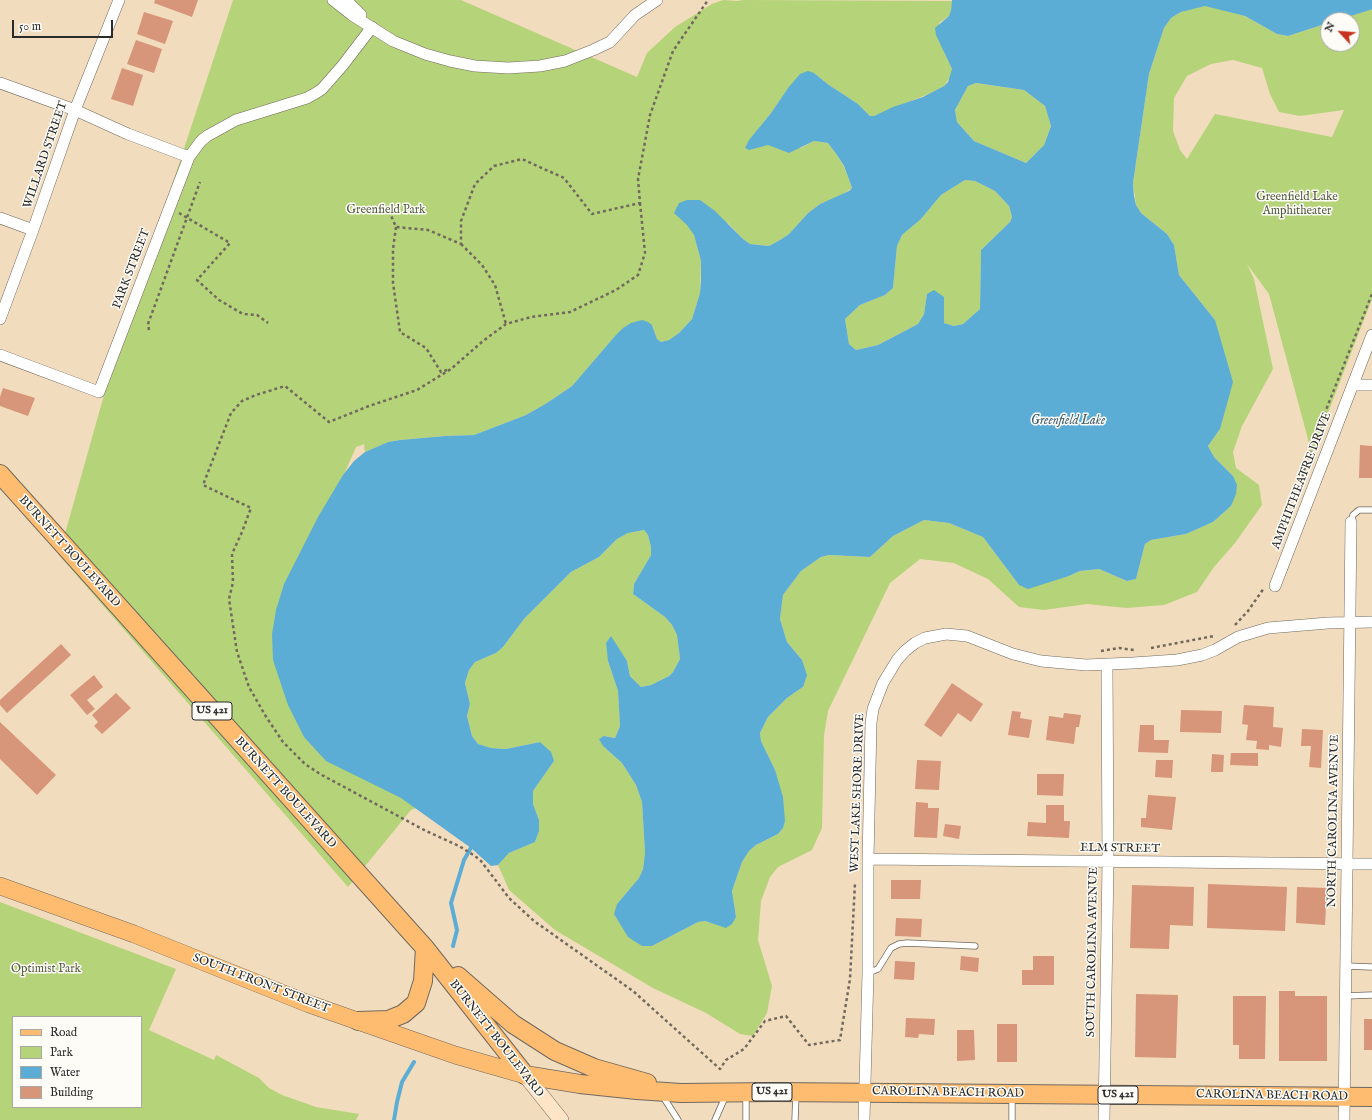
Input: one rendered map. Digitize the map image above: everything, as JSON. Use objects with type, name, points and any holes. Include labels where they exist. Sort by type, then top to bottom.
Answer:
[{"type":"highway","name":"BURNETT BOULEVARD","points":[[0,474],[425,948],[525,1075]]},
{"type":"highway","points":[[358,1021],[388,1020],[403,1014],[416,1003],[423,981],[425,948]]},
{"type":"highway","points":[[425,948],[513,1024],[555,1051],[594,1068],[680,1093]]},
{"type":"highway","name":"CAROLINA BEACH ROAD","points":[[525,1075],[580,1084],[680,1093],[796,1092],[1372,1097]]},
{"type":"main road","name":"SOUTH FRONT STREET","points":[[0,886],[134,934],[309,1004],[455,1055],[525,1075]]},
{"type":"main road","name":"BURNETT BOULEVARD","points":[[525,1075],[561,1120]]},
{"type":"street","name":"WILLARD STREET","points":[[0,319],[75,110],[119,0]]},
{"type":"street","points":[[333,0],[352,15],[393,41],[425,54],[450,62],[475,66],[508,68],[540,66],[565,61],[593,50],[610,42],[635,15],[657,0]]},
{"type":"street","points":[[346,0],[372,27]]},
{"type":"street","points":[[0,83],[75,110],[128,134],[189,156],[207,136],[236,120],[296,102],[307,98],[322,89],[372,27]]},
{"type":"street","name":"PARK STREET","points":[[0,355],[99,392],[189,156]]},
{"type":"street","points":[[0,218],[33,230]]},
{"type":"street","name":"AMPHITHEATRE DRIVE","points":[[1270,585],[1353,385],[1372,335]]},
{"type":"street","points":[[1353,385],[1372,385]]},
{"type":"street","name":"NORTH CAROLINA AVENUE","points":[[1344,1120],[1351,522]]},
{"type":"street","name":"WEST LAKE SHORE DRIVE","points":[[864,1120],[868,973],[870,744],[873,709],[883,683],[897,660],[906,650],[925,638],[936,635],[952,634],[977,639],[1026,658],[1054,663],[1107,664],[1162,662],[1192,658],[1215,650],[1238,637],[1268,628],[1292,625],[1372,622]]},
{"type":"street","name":"SOUTH CAROLINA AVENUE","points":[[1104,1120],[1108,862],[1107,664]]},
{"type":"street","name":"ELM STREET","points":[[868,859],[1372,864]]},
{"type":"lane","points":[[1351,522],[1353,515],[1359,510],[1372,510]]},
{"type":"lane","points":[[868,973],[878,969],[891,948],[899,944],[907,943],[975,946]]},
{"type":"lane","points":[[1346,966],[1372,967]]},
{"type":"lane","points":[[1345,996],[1372,995]]},
{"type":"lane","points":[[660,1092],[678,1120]]},
{"type":"lane","points":[[715,1120],[727,1092]]},
{"type":"lane","points":[[746,1092],[746,1120]]},
{"type":"lane","points":[[795,1120],[796,1092]]},
{"type":"lane","points":[[1012,1094],[1012,1120]]},
{"type":"path","points":[[708,0],[673,51],[650,114],[638,179],[645,253],[638,275],[616,290],[570,312],[531,317],[506,324],[483,340],[451,369],[417,390],[369,406],[329,422],[285,386],[242,401],[231,413],[203,485],[251,508],[232,554],[233,582],[229,599],[232,623],[237,652],[249,687],[283,742],[305,764],[320,774],[426,831],[459,846],[475,856],[481,861],[509,898],[534,921],[633,991],[720,1069],[726,1060],[744,1049],[764,1021],[786,1016],[808,1045],[840,1040],[850,979],[855,876]]},
{"type":"path","points":[[461,244],[461,221],[475,184],[494,166],[522,158],[564,178],[592,214],[640,203]]},
{"type":"path","points":[[149,330],[148,324],[200,182]]},
{"type":"path","points":[[169,209],[186,217],[230,243],[197,280],[219,300],[243,314],[257,315],[268,323]]},
{"type":"path","points":[[388,212],[396,227],[393,249],[393,283],[400,332],[426,348],[441,372],[451,369]]},
{"type":"path","points":[[396,227],[428,230],[461,244],[482,266],[495,284],[506,324]]},
{"type":"path","points":[[1299,490],[1307,460],[1372,294]]},
{"type":"path","points":[[1230,628],[1242,619],[1270,585]]},
{"type":"path","points":[[1147,649],[1216,635]]},
{"type":"path","points":[[1100,651],[1119,648],[1135,650]]},
{"type":"green space","name":"Greenfield Park","points":[[233,0],[461,0],[637,77],[647,53],[675,27],[712,4],[723,0],[952,1],[949,16],[939,23],[945,54],[952,69],[952,74],[944,86],[931,93],[874,116],[870,116],[858,104],[814,73],[788,88],[758,129],[801,148],[814,141],[828,143],[844,167],[852,188],[839,197],[820,204],[808,213],[789,234],[769,246],[750,244],[743,239],[728,223],[691,230],[694,235],[701,261],[700,293],[692,319],[679,333],[669,340],[661,342],[657,339],[652,325],[615,336],[572,386],[526,415],[474,435],[400,440],[388,442],[365,452],[365,444],[356,447],[309,555],[458,792],[411,810],[348,887],[59,555],[111,370]]},
{"type":"green space","name":"Greenfield Lake Amphitheater","points":[[1205,5],[1245,16],[1277,34],[1288,36],[1320,26],[1320,52],[1360,52],[1360,13],[1372,9],[1372,299],[1312,454],[1269,294],[1247,264],[1254,279],[1273,369],[1242,426],[1233,452],[1236,468],[1259,485],[1262,505],[1235,543],[1214,567],[1197,592],[1164,605],[1126,608],[1087,604],[1044,610],[1019,607],[988,579],[954,563],[920,559],[890,583],[828,711],[824,735],[822,828],[812,850],[778,867],[770,877],[761,901],[758,940],[772,986],[767,1013],[753,1036],[740,1034],[706,1013],[653,988],[555,930],[509,890],[498,865],[509,853],[535,842],[539,831],[539,820],[533,804],[533,791],[554,761],[540,742],[506,749],[490,748],[478,744],[472,736],[467,716],[470,704],[465,683],[469,670],[475,662],[496,653],[503,647],[524,619],[571,572],[599,557],[617,539],[628,533],[644,530],[648,535],[651,555],[634,584],[633,594],[665,617],[672,625],[677,635],[680,659],[669,676],[651,685],[641,687],[630,676],[627,661],[608,661],[618,691],[620,726],[615,738],[604,736],[603,746],[622,763],[636,785],[642,802],[645,853],[643,869],[639,878],[617,904],[652,946],[698,922],[705,921],[726,927],[736,917],[732,891],[742,862],[749,851],[756,845],[778,834],[783,828],[775,770],[761,741],[760,733],[768,717],[787,698],[803,687],[802,660],[787,642],[780,619],[783,595],[801,571],[821,557],[829,555],[870,557],[893,536],[924,520],[949,523],[983,537],[1019,585],[1069,576],[1080,571],[1099,569],[1127,581],[1136,579],[1145,544],[1151,540],[1186,534],[1213,522],[1231,506],[1233,476],[1214,457],[1208,446],[1220,429],[1215,320],[1179,275],[1174,245],[1167,234],[1141,213],[1136,205],[1133,183],[1149,74],[1164,28],[1171,18],[1181,12]],"holes":[[[1233,60],[1262,68],[1270,94],[1279,112],[1300,116],[1344,110],[1332,137],[1215,114],[1187,159],[1180,150],[1173,131],[1174,98],[1187,76],[1211,64]]]},
{"type":"green space","points":[[976,83],[1024,90],[1045,106],[1051,125],[1044,145],[1026,163],[974,141],[957,122],[955,110],[968,86]]},
{"type":"green space","points":[[965,180],[975,181],[995,191],[1009,206],[1012,217],[1010,222],[981,250],[980,309],[963,324],[954,326],[944,323],[944,297],[927,294],[924,314],[918,324],[878,345],[856,350],[849,344],[845,319],[860,305],[885,295],[893,288],[897,246],[902,235],[921,219],[941,195]]},
{"type":"green space","name":"Optimist Park","points":[[0,902],[176,969],[149,1030],[214,1060],[216,1055],[259,1078],[269,1088],[282,1095],[316,1107],[359,1114],[356,1120],[0,1120]]},
{"type":"water","name":"Greenfield Lake","points":[[952,0],[1372,0],[1372,9],[1360,13],[1320,12],[1320,26],[1288,36],[1277,34],[1245,16],[1205,6],[1181,12],[1171,18],[1164,28],[1149,74],[1133,183],[1134,196],[1136,205],[1141,213],[1167,234],[1174,245],[1179,275],[1215,320],[1233,382],[1220,429],[1208,446],[1214,457],[1233,476],[1237,485],[1236,494],[1231,506],[1213,522],[1186,534],[1151,540],[1145,544],[1136,579],[1127,581],[1099,569],[1080,571],[1028,589],[1019,585],[983,537],[949,523],[924,520],[893,536],[870,557],[829,555],[821,557],[801,571],[783,595],[780,619],[787,642],[802,660],[807,675],[803,687],[787,698],[768,717],[760,733],[761,741],[775,770],[783,797],[785,821],[783,828],[778,834],[756,845],[749,851],[742,862],[732,891],[736,917],[732,924],[726,928],[705,921],[698,922],[652,946],[642,946],[628,937],[614,914],[617,904],[639,878],[643,869],[645,853],[642,802],[636,785],[622,763],[603,746],[599,739],[604,736],[615,738],[620,726],[618,691],[608,661],[606,643],[611,636],[627,661],[630,676],[641,687],[651,685],[669,676],[680,659],[677,635],[672,625],[665,617],[633,594],[634,584],[651,555],[648,535],[644,530],[628,533],[617,539],[599,557],[571,572],[524,619],[503,647],[496,653],[475,662],[469,670],[465,683],[470,704],[467,716],[472,736],[478,744],[491,748],[506,749],[540,742],[551,752],[554,761],[533,791],[533,804],[539,820],[539,831],[535,842],[509,853],[498,865],[491,866],[471,848],[401,798],[326,761],[304,737],[288,705],[273,660],[272,634],[276,610],[284,584],[318,517],[343,475],[354,461],[365,452],[388,442],[400,440],[474,435],[526,415],[572,386],[615,336],[631,323],[642,320],[648,322],[652,325],[657,339],[661,342],[669,340],[679,333],[692,319],[700,293],[701,261],[694,235],[687,225],[674,213],[679,203],[687,200],[700,200],[715,211],[750,244],[769,246],[789,234],[808,213],[820,204],[849,191],[852,188],[844,166],[828,143],[814,141],[789,153],[768,145],[749,150],[745,148],[749,140],[771,113],[788,88],[800,74],[808,71],[814,73],[858,104],[870,116],[874,116],[893,107],[923,97],[944,86],[948,82],[952,69],[936,35],[935,28],[949,16]],"holes":[[[976,83],[1024,90],[1045,106],[1051,126],[1044,145],[1026,163],[974,141],[957,122],[955,110],[968,86]],[[965,180],[975,181],[995,191],[1009,206],[1012,217],[1010,222],[981,250],[980,309],[963,324],[954,326],[944,323],[944,297],[934,290],[927,294],[924,314],[918,324],[878,345],[856,350],[849,344],[845,319],[860,305],[885,295],[893,288],[897,246],[902,235],[921,219],[941,195]]]},
{"type":"building","points":[[155,0],[198,0],[192,17],[154,3]]},
{"type":"building","points":[[144,12],[173,21],[165,44],[137,34]]},
{"type":"building","points":[[136,40],[162,49],[154,73],[127,64]]},
{"type":"building","points":[[122,68],[143,75],[133,106],[111,99]]},
{"type":"building","points":[[3,388],[35,398],[28,416],[0,406],[0,397]]},
{"type":"building","points":[[1360,445],[1372,446],[1372,478],[1359,478]]},
{"type":"building","points":[[61,644],[71,655],[7,713],[0,705],[0,700]]},
{"type":"building","points":[[94,675],[103,687],[87,700],[95,709],[87,715],[70,695]]},
{"type":"building","points":[[952,683],[983,704],[971,722],[958,713],[941,737],[924,725]]},
{"type":"building","points":[[116,693],[131,708],[102,734],[94,726],[98,722],[92,715]]},
{"type":"building","points":[[1244,705],[1274,707],[1273,727],[1283,728],[1281,747],[1269,745],[1269,750],[1256,749],[1257,741],[1246,740],[1248,725],[1242,724]]},
{"type":"building","points":[[1181,710],[1222,711],[1221,733],[1180,732]]},
{"type":"building","points":[[1012,711],[1021,712],[1020,718],[1032,720],[1029,738],[1008,735]]},
{"type":"building","points":[[1064,713],[1081,715],[1079,727],[1076,727],[1074,744],[1046,740],[1049,716],[1063,718]]},
{"type":"building","points":[[0,722],[56,775],[37,795],[0,759]]},
{"type":"building","points":[[1140,725],[1154,725],[1154,740],[1169,740],[1168,753],[1138,752]]},
{"type":"building","points":[[1302,729],[1323,730],[1321,768],[1309,767],[1311,746],[1301,746]]},
{"type":"building","points":[[1231,753],[1258,753],[1258,766],[1230,765]]},
{"type":"building","points":[[1212,754],[1224,755],[1223,772],[1211,772]]},
{"type":"building","points":[[917,760],[941,761],[939,790],[915,789]]},
{"type":"building","points":[[1156,760],[1173,760],[1172,778],[1155,777]]},
{"type":"building","points":[[1037,774],[1064,774],[1063,796],[1037,795]]},
{"type":"building","points":[[1148,795],[1176,797],[1172,830],[1141,827],[1141,818],[1146,818]]},
{"type":"building","points":[[916,802],[928,803],[928,808],[939,808],[937,838],[914,837]]},
{"type":"building","points":[[1046,805],[1064,805],[1064,821],[1070,821],[1069,838],[1027,836],[1028,822],[1046,823]]},
{"type":"building","points":[[945,824],[961,826],[959,839],[943,836]]},
{"type":"building","points":[[891,880],[921,880],[920,899],[891,899]]},
{"type":"building","points":[[1208,884],[1287,887],[1285,931],[1207,928]]},
{"type":"building","points":[[1132,885],[1194,887],[1193,926],[1170,925],[1169,949],[1130,948]]},
{"type":"building","points":[[1297,887],[1327,888],[1325,925],[1296,923]]},
{"type":"building","points":[[896,918],[922,919],[921,937],[895,936]]},
{"type":"building","points":[[961,956],[979,958],[978,972],[960,970]]},
{"type":"building","points":[[1033,956],[1054,956],[1054,985],[1022,985],[1022,970],[1033,970]]},
{"type":"building","points":[[895,961],[915,962],[914,980],[894,979]]},
{"type":"building","points":[[1279,991],[1295,991],[1295,996],[1327,996],[1327,1061],[1279,1061]]},
{"type":"building","points":[[1136,994],[1178,995],[1176,1058],[1135,1057]]},
{"type":"building","points":[[1233,996],[1266,996],[1265,1059],[1239,1059],[1239,1045],[1233,1045]]},
{"type":"building","points":[[906,1018],[935,1019],[934,1035],[919,1034],[918,1038],[905,1037]]},
{"type":"building","points":[[1364,1019],[1372,1019],[1372,1050],[1364,1050]]},
{"type":"building","points":[[997,1024],[1017,1024],[1017,1062],[997,1062]]},
{"type":"building","points":[[957,1030],[974,1030],[975,1060],[957,1061]]},
{"type":"waterway","points":[[453,946],[457,930],[451,903],[464,860],[473,844]]},
{"type":"waterway","points":[[394,1120],[402,1082],[414,1062]]}]
